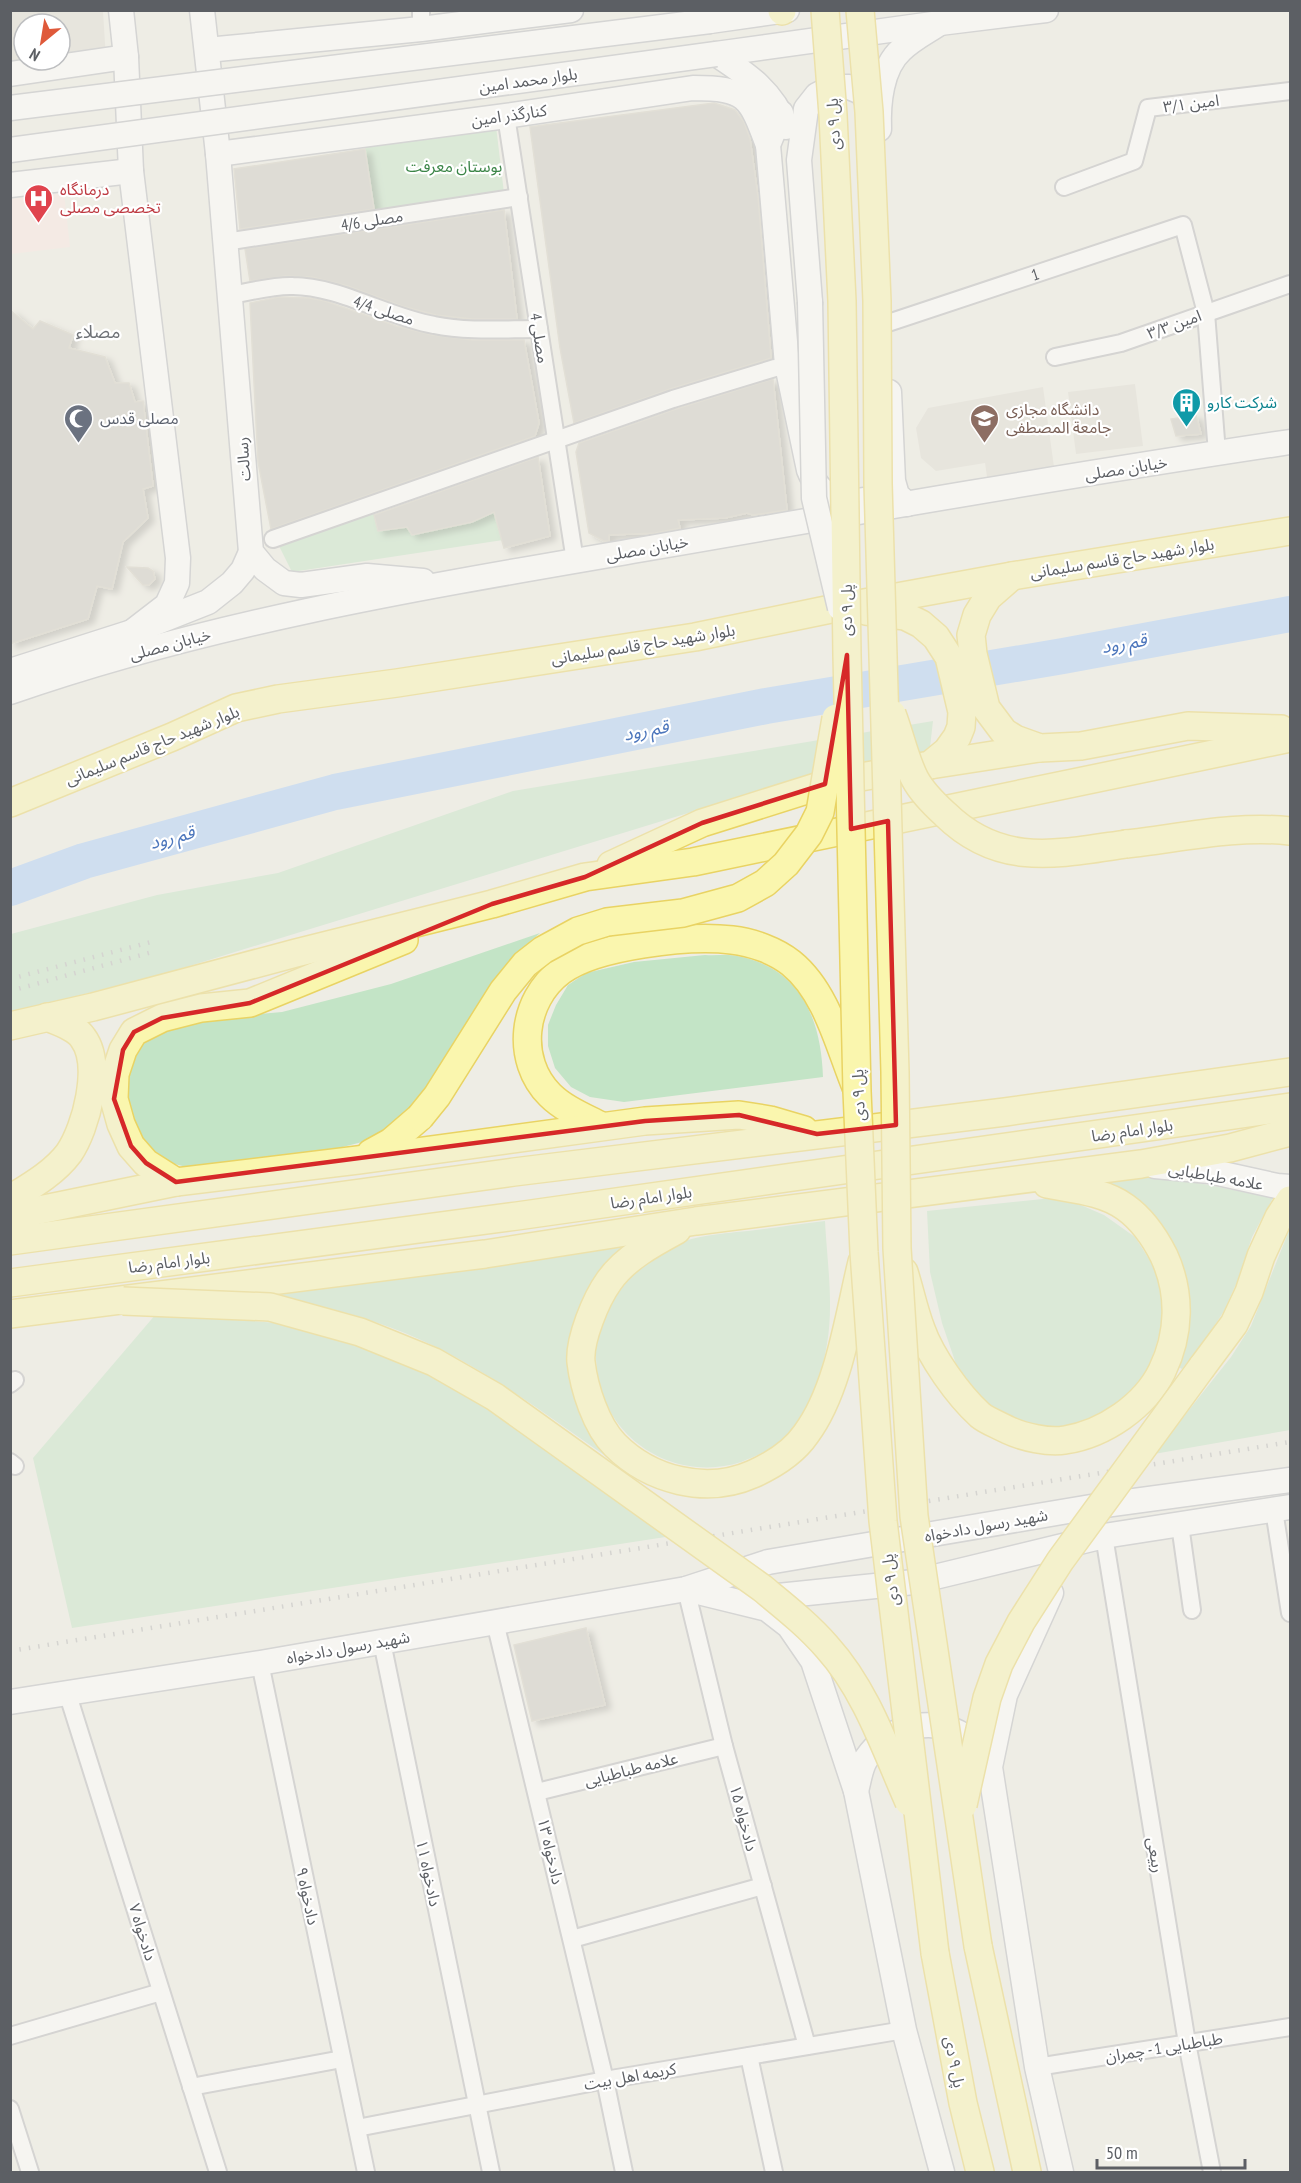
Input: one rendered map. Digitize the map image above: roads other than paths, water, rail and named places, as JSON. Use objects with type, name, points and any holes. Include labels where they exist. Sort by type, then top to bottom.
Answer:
[{"type":"main road","points":[[122,10],[131,171],[178,558],[177,583],[167,605],[132,633]]},
{"type":"main road","points":[[202,10],[207,50],[421,20],[571,10]]},
{"type":"main road","name":"پل ۹ دی","points":[[825,10],[833,115],[842,301],[857,1091],[864,1252],[883,1521],[935,1953],[963,2103],[980,2172]]},
{"type":"main road","name":"پل ۹ دی","points":[[860,10],[869,112],[877,301],[883,690],[896,1072],[897,1248],[914,1516],[978,1946],[1027,2172]]},
{"type":"main road","name":"بلوار محمد امین","points":[[10,150],[1046,10]]},
{"type":"main road","points":[[10,108],[783,11]]},
{"type":"main road","points":[[907,504],[897,495],[893,473],[878,116],[887,69],[901,50],[940,23]]},
{"type":"main road","name":"رسالت","points":[[207,50],[218,154],[250,548]]},
{"type":"main road","points":[[717,54],[754,80],[770,96],[781,113],[799,160]]},
{"type":"main road","points":[[10,74],[126,57]]},
{"type":"main road","points":[[358,1160],[391,1142],[420,1117],[437,1096],[503,991],[525,963],[543,950],[578,931],[607,922],[683,913],[738,898],[765,883],[786,864],[809,834],[820,812],[847,645],[814,498],[810,302],[799,160],[806,109],[817,94],[833,87],[849,87],[861,92],[878,116]]},
{"type":"main road","name":"کنارگذر امین","points":[[218,154],[506,116],[693,88],[721,88],[743,97],[752,105],[768,145]]},
{"type":"main road","points":[[781,113],[768,145],[787,365],[809,470],[819,489],[838,500],[849,502],[869,498],[879,492],[893,473]]},
{"type":"main road","points":[[768,145],[799,160]]},
{"type":"main road","points":[[10,185],[131,171]]},
{"type":"main road","name":"خیابان مصلی","points":[[10,692],[135,653],[231,627],[451,584],[881,508],[1290,442]]},
{"type":"main road","points":[[881,508],[890,493],[893,473]]},
{"type":"main road","name":"بلوار شهید حاج قاسم سلیمانی","points":[[10,803],[172,737],[236,708],[278,699],[695,638],[831,609],[1011,576],[1290,531]]},
{"type":"main road","points":[[250,548],[265,569],[284,583],[301,585],[367,576],[451,584]]},
{"type":"main road","name":"خیابان مصلی","points":[[10,670],[132,633],[208,603],[232,583],[243,570],[250,548]]},
{"type":"main road","points":[[961,656],[972,635],[976,615],[987,597],[1011,576]]},
{"type":"main road","points":[[831,609],[888,613],[905,616],[921,624],[961,656],[974,710],[1015,740],[1040,748]]},
{"type":"main road","points":[[883,690],[915,780],[957,826],[986,844],[1019,853],[1057,855],[1126,844],[1239,831],[1274,829],[1290,831]]},
{"type":"main road","points":[[930,765],[948,751],[961,727],[974,710]]},
{"type":"main road","points":[[585,877],[702,823],[832,782],[1040,748],[1081,746],[1188,726],[1290,730]]},
{"type":"main road","points":[[10,1026],[93,1007],[492,904],[585,877],[693,862],[1290,738]]},
{"type":"main road","points":[[176,1182],[146,1163],[131,1146],[121,1124],[114,1099],[115,1074],[123,1050],[134,1032],[162,1018],[201,1008],[250,1003],[492,904]]},
{"type":"main road","points":[[601,1126],[571,1110],[550,1095],[537,1076],[530,1060],[526,1039],[529,1015],[539,994],[560,972],[586,957],[632,946],[707,938],[735,940],[767,950],[791,963],[812,985],[857,1091]]},
{"type":"main road","points":[[10,1199],[41,1180],[68,1153],[84,1123],[91,1095],[92,1070],[88,1047],[83,1036],[47,1017]]},
{"type":"main road","points":[[10,1241],[514,1172],[1005,1112],[1290,1072]]},
{"type":"main road","name":"بلوار امام رضا","points":[[10,1283],[517,1216],[1290,1107]]},
{"type":"main road","points":[[10,1216],[176,1182],[358,1160],[601,1126],[739,1115],[770,1120],[817,1134]]},
{"type":"main road","points":[[10,1314],[485,1254],[696,1221],[1141,1164],[1230,1148],[1290,1131]]},
{"type":"main road","name":"علامه طباطبایی","points":[[1141,1164],[1209,1172],[1290,1187]]},
{"type":"main road","points":[[897,1248],[921,1331],[953,1386],[981,1416],[1022,1437],[1064,1441],[1099,1430],[1144,1397],[1162,1371],[1174,1335],[1177,1306],[1170,1269],[1155,1237],[1125,1207],[1096,1194],[1022,1179]]},
{"type":"main road","points":[[959,1821],[987,1698],[999,1664],[1021,1622],[1060,1561],[1234,1324],[1250,1292],[1261,1256],[1285,1209]]},
{"type":"main road","points":[[696,1221],[651,1244],[622,1266],[609,1280],[596,1302],[581,1360],[596,1418],[613,1444],[634,1461],[657,1474],[683,1482],[712,1484],[738,1481],[766,1469],[788,1454],[806,1434],[822,1407],[839,1359],[864,1252]]},
{"type":"main road","points":[[123,1300],[270,1307],[360,1332],[434,1362],[495,1396],[762,1588],[829,1648],[856,1688],[870,1714],[920,1827]]},
{"type":"main road","name":"شهید رسول دادخواه","points":[[10,1702],[260,1663],[686,1589],[768,1562],[1097,1506],[1290,1479]]},
{"type":"main road","points":[[1255,1485],[1275,1510]]},
{"type":"main road","name":"شهید رسول دادخواه","points":[[686,1589],[778,1596],[914,1582],[1104,1536],[1275,1510]]},
{"type":"main road","points":[[1061,2172],[1037,2067],[990,1767],[1005,1695],[1046,1603],[1080,1542]]},
{"type":"main road","points":[[686,1589],[767,1609],[789,1626],[813,1661],[856,1791],[904,2030],[942,2172]]},
{"type":"main road","points":[[856,1791],[864,1761],[885,1737],[914,1725],[945,1727],[972,1742],[990,1767]]},
{"type":"street","name":"امین ۳/۱","points":[[1064,187],[1134,161],[1148,108],[1290,91]]},
{"type":"street","name":"مصلی 4","points":[[506,116],[575,561]]},
{"type":"street","name":"مصلی 4/6","points":[[225,242],[519,197]]},
{"type":"street","name":"1","points":[[885,324],[1183,225],[1206,313]]},
{"type":"street","name":"امین ۳/۳","points":[[1054,357],[1121,343],[1290,284]]},
{"type":"street","name":"مصلی 4/4","points":[[230,295],[292,286],[317,289],[394,315],[432,325],[453,328],[539,329]]},
{"type":"street","points":[[1206,313],[1217,453]]},
{"type":"street","points":[[273,539],[673,399],[775,368]]},
{"type":"street","points":[[1275,1510],[1290,1613]]},
{"type":"street","points":[[1180,1525],[1192,1610]]},
{"type":"street","name":"ربیعی","points":[[1104,1536],[1187,2043],[1212,2172]]},
{"type":"street","name":"دادخواه ۱۵","points":[[686,1589],[724,1746],[807,2046]]},
{"type":"street","name":"دادخواه ۱۳","points":[[495,1622],[606,2080],[624,2172]]},
{"type":"street","name":"دادخواه ۱۱","points":[[382,1642],[491,2172]]},
{"type":"street","name":"دادخواه ۹","points":[[260,1663],[366,2172]]},
{"type":"street","name":"دادخواه ۷","points":[[67,1692],[218,2172]]},
{"type":"street","name":"علامه طباطبایی","points":[[537,1792],[724,1746]]},
{"type":"street","points":[[572,1940],[763,1886]]},
{"type":"street","points":[[10,2036],[161,1992]]},
{"type":"street","name":"طباطبایی 1 - چمران","points":[[1037,2067],[1290,2027]]},
{"type":"street","name":"کریمه اهل بیت","points":[[357,2128],[606,2080],[904,2030]]},
{"type":"street","points":[[749,2056],[774,2172]]},
{"type":"street","points":[[191,2087],[342,2059]]},
{"type":"street","points":[[10,2109],[30,2172]]},
{"type":"waterway","name":"قم رود","points":[[10,888],[84,861],[335,792],[766,706],[1063,656],[1290,614]]},
{"type":"railway","points":[[10,979],[151,942]]},
{"type":"railway","points":[[10,991],[156,951]]},
{"type":"railway","points":[[10,1651],[1290,1442]]},
{"type":"place","name":"درمانگاه تخصصی مصلی","points":[[39,224]]},
{"type":"place","name":"شرکت کارو","points":[[1186,428]]},
{"type":"place","name":"مصلی قدس","points":[[79,444]]},
{"type":"place","name":"دانشگاه مجازی جامعة المصطفی","points":[[985,444]]},
{"type":"district","name":"مصلاء","points":[[98,331]]},
{"type":"park label","name":"بوستان معرفت","points":[[454,166]]}]
